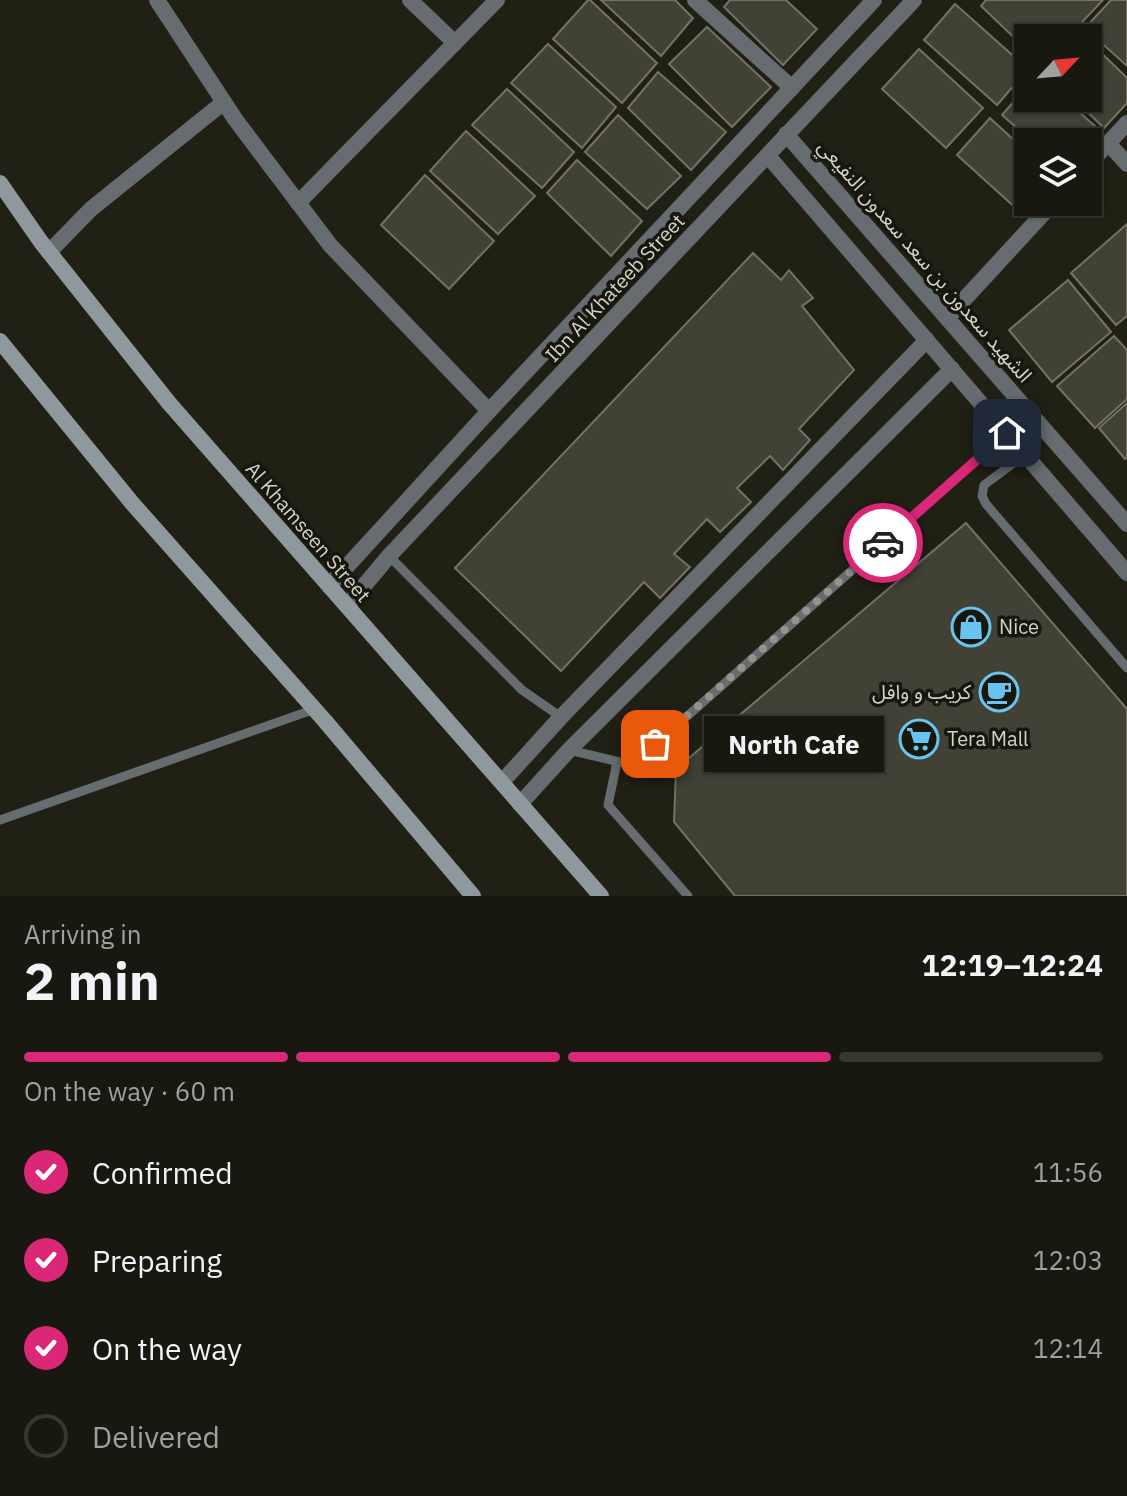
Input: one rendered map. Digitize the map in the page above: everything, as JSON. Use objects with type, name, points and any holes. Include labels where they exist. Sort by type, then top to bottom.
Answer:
[{"type":"street","points":[[157,0],[224,102],[330,245],[489,411]]},
{"type":"street","points":[[410,0],[455,43]]},
{"type":"street","points":[[298,203],[497,0]]},
{"type":"street","points":[[695,0],[792,88]]},
{"type":"street","name":"Ibn Al Khateeb Street","points":[[329,586],[874,0]]},
{"type":"street","name":"Ibn Al Khateeb Street","points":[[347,606],[389,556],[914,0]]},
{"type":"street","points":[[49,252],[91,209],[224,102]]},
{"type":"street","points":[[1102,150],[1127,123]]},
{"type":"street","name":"الشهيد سعدون بن سعد سعدون النفيعي","points":[[786,134],[1127,524]]},
{"type":"street","points":[[1108,143],[1127,164]]},
{"type":"street","points":[[768,156],[1127,573]]},
{"type":"street","name":"Al Khamseen Street","points":[[0,183],[49,252],[169,403],[601,896]]},
{"type":"street","points":[[948,317],[1041,216]]},
{"type":"street","points":[[502,782],[561,717],[927,340]]},
{"type":"street","points":[[0,341],[132,503],[315,709],[473,896]]},
{"type":"street","points":[[520,804],[569,750],[952,369]]},
{"type":"lane","points":[[569,750],[632,765],[1007,433]]},
{"type":"lane","points":[[1026,454],[984,485],[982,496],[1127,668]]},
{"type":"lane","points":[[389,556],[522,690],[561,717]]},
{"type":"lane","points":[[0,820],[315,709]]},
{"type":"lane","points":[[617,762],[608,805],[688,896]]},
{"type":"building","points":[[588,0],[657,63],[622,103],[553,39]]},
{"type":"building","points":[[601,0],[675,0],[693,18],[661,56]]},
{"type":"building","points":[[730,0],[786,0],[817,29],[783,65],[724,7]]},
{"type":"building","points":[[986,0],[1103,0],[1080,24],[1014,24],[1014,38],[981,6]]},
{"type":"building","points":[[1111,0],[1127,0],[1127,66],[1102,43],[1102,24],[1089,24]]},
{"type":"building","points":[[955,4],[1014,57],[1014,85],[997,105],[924,40]]},
{"type":"building","points":[[707,27],[771,87],[732,127],[669,64]]},
{"type":"building","points":[[548,44],[616,107],[582,148],[511,83]]},
{"type":"building","points":[[919,49],[983,108],[946,148],[882,89]]},
{"type":"building","points":[[1102,54],[1127,78],[1127,103],[1104,128],[1087,112],[1102,112]]},
{"type":"building","points":[[658,72],[726,132],[691,170],[628,108]]},
{"type":"building","points":[[507,89],[574,152],[542,188],[472,125]]},
{"type":"building","points":[[1014,101],[1014,112],[1079,112],[1097,128],[1017,128],[1002,115]]},
{"type":"building","points":[[618,115],[681,176],[647,209],[585,152]]},
{"type":"building","points":[[990,118],[1014,140],[1014,206],[957,155]]},
{"type":"building","points":[[466,131],[535,196],[498,234],[430,171]]},
{"type":"building","points":[[577,160],[642,221],[611,256],[547,193]]},
{"type":"building","points":[[425,175],[494,241],[449,289],[381,225]]},
{"type":"building","points":[[1127,224],[1127,316],[1116,325],[1071,273]]},
{"type":"building","points":[[753,253],[781,280],[789,270],[813,298],[802,306],[854,370],[799,429],[810,440],[783,470],[770,456],[737,488],[751,502],[720,532],[707,519],[674,554],[690,567],[660,598],[644,582],[561,671],[455,568]]},
{"type":"building","points":[[1068,280],[1111,332],[1052,382],[1009,330]]},
{"type":"building","points":[[1114,336],[1127,350],[1127,399],[1095,428],[1057,386]]},
{"type":"building","points":[[1127,403],[1127,457],[1125,459],[1099,428]]},
{"type":"building","name":"Tera Mall","points":[[966,523],[1127,709],[1127,896],[735,896],[674,822],[676,769]]},
{"type":"way so far","points":[[655,744],[883,543]]},
{"type":"place","name":"Nice","points":[[971,627]]},
{"type":"place","name":"كريب و وافل","points":[[999,692]]},
{"type":"place","name":"Tera Mall","points":[[919,739]]},
{"type":"place","name":"North Cafe","points":[[655,744]]},
{"type":"route","points":[[883,543],[1007,433]]}]
